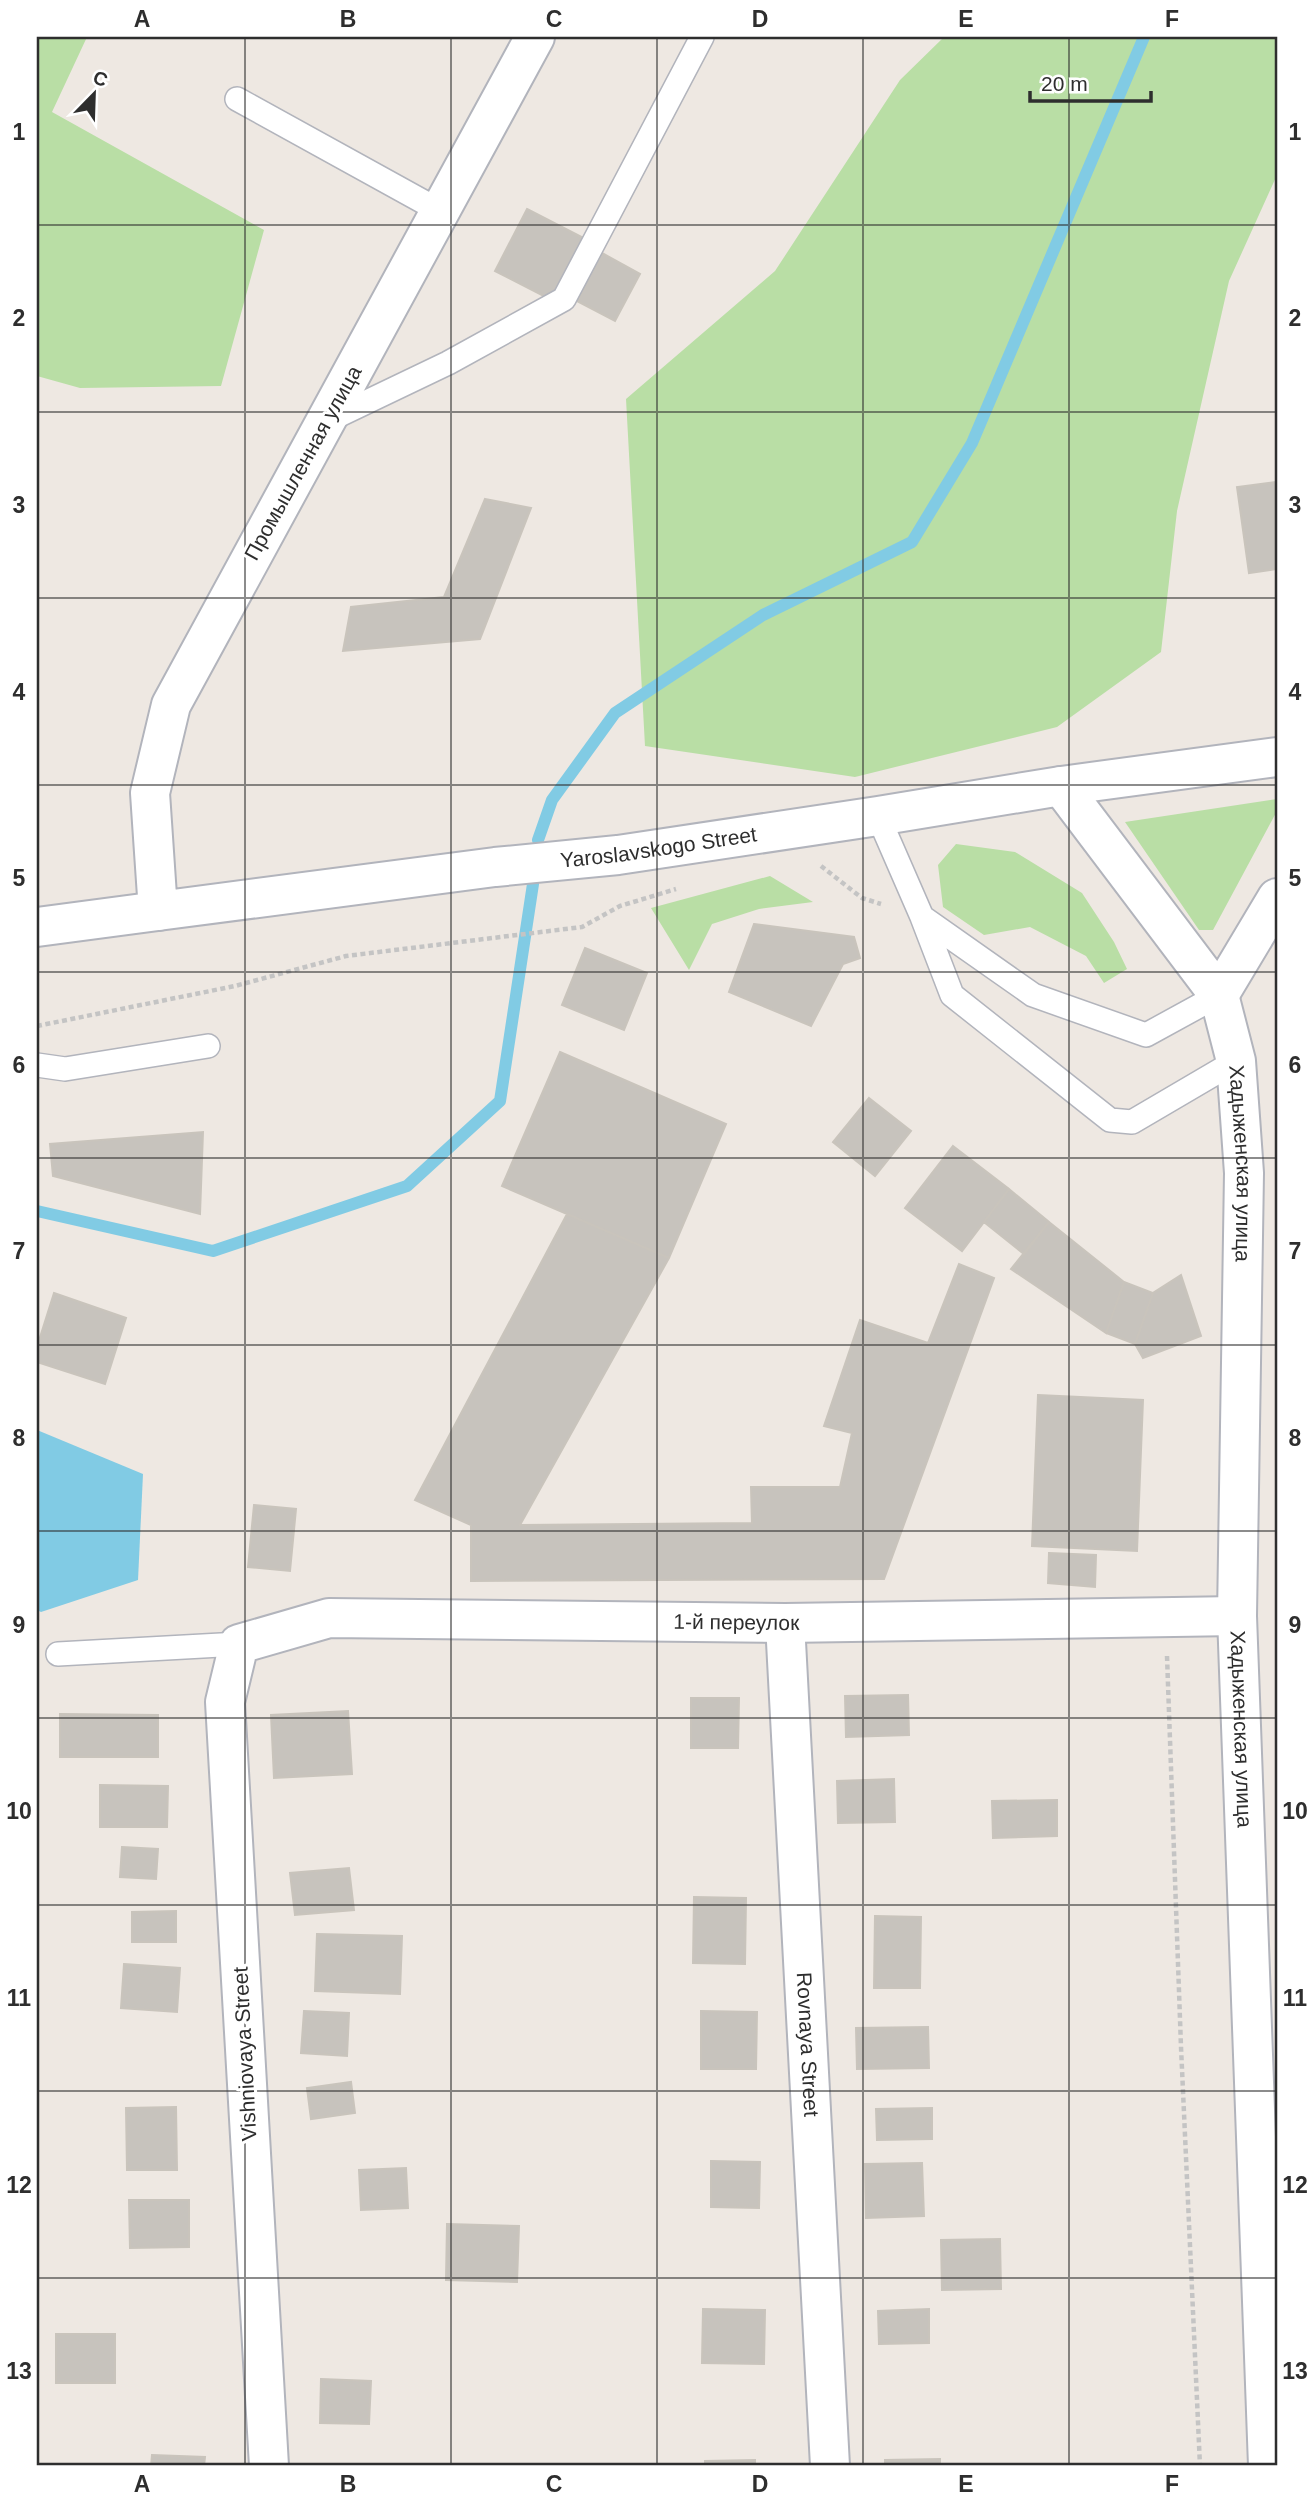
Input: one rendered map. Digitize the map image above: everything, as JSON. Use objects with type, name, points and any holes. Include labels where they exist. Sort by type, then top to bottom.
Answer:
[{"type":"main road","name":"Промышленная улица","points":[[158,911],[150,793],[171,705],[535,37]]},
{"type":"main road","name":"Yaroslavskogo Street","points":[[37,927],[495,867],[618,855],[1061,786],[1277,757]]},
{"type":"main road","name":"Хадыженская улица","points":[[1061,786],[1219,995],[1236,1060],[1244,1173],[1237,1616],[1268,2466]]},
{"type":"main road","points":[[1219,995],[1277,898]]},
{"type":"main road","name":"1-й переулок","points":[[239,1643],[329,1618],[785,1623],[1237,1616]]},
{"type":"main road","name":"Rovnaya Street","points":[[785,1623],[831,2466]]},
{"type":"main road","name":"Vishniovaya Street","points":[[239,1643],[225,1702],[269,2466]]},
{"type":"lane","points":[[326,422],[448,363],[564,299],[702,37]]},
{"type":"lane","points":[[237,99],[440,211]]},
{"type":"lane","points":[[878,816],[952,995],[1110,1120],[1132,1122],[1236,1060]]},
{"type":"lane","points":[[922,917],[1033,995],[1146,1035],[1219,995]]},
{"type":"lane","points":[[37,1065],[65,1069],[208,1046]]},
{"type":"lane","points":[[58,1654],[239,1643]]},
{"type":"path","points":[[818,864],[862,898],[922,917]]},
{"type":"path","points":[[37,1027],[235,986],[346,956],[582,927],[620,906],[686,886]]},
{"type":"path","points":[[1167,1648],[1200,2466]]},
{"type":"green space","points":[[37,37],[87,37],[52,112],[264,230],[221,386],[80,388],[37,376]]},
{"type":"green space","points":[[944,37],[1277,37],[1277,175],[1229,281],[1177,511],[1161,652],[1057,727],[855,777],[645,746],[626,399],[775,271],[900,80]]},
{"type":"green space","points":[[1277,799],[1277,811],[1213,930],[1199,930],[1125,822]]},
{"type":"green space","points":[[956,844],[1015,852],[1082,893],[1114,942],[1127,969],[1104,983],[1086,956],[1030,927],[984,935],[943,907],[938,865]]},
{"type":"green space","points":[[770,876],[813,902],[759,909],[712,924],[689,970],[651,908]]},
{"type":"water","points":[[37,1430],[143,1474],[138,1580],[41,1612],[37,1610]]},
{"type":"building","points":[[527,209],[597,245],[565,307],[495,271]]},
{"type":"building","points":[[602,253],[640,274],[615,321],[577,301]]},
{"type":"building","points":[[1277,482],[1277,569],[1249,573],[1237,487]]},
{"type":"building","points":[[485,499],[531,508],[480,639],[343,651],[351,607],[444,597]]},
{"type":"building","points":[[754,924],[854,937],[860,958],[843,964],[811,1026],[729,992]]},
{"type":"building","points":[[585,948],[647,973],[624,1030],[562,1005]]},
{"type":"building","points":[[560,1052],[726,1124],[669,1258],[502,1186]]},
{"type":"building","points":[[869,1098],[911,1131],[875,1176],[833,1142]]},
{"type":"building","points":[[203,1132],[200,1214],[53,1176],[50,1144]]},
{"type":"building","points":[[953,1146],[1009,1189],[962,1251],[905,1208]]},
{"type":"building","points":[[1009,1189],[1049,1222],[1024,1254],[984,1222]]},
{"type":"building","points":[[567,1214],[669,1258],[520,1525],[752,1523],[751,1487],[840,1487],[852,1433],[824,1426],[860,1320],[928,1343],[959,1264],[994,1278],[884,1579],[471,1581],[471,1525],[415,1500]]},
{"type":"building","points":[[1049,1222],[1124,1282],[1106,1333],[1011,1269]]},
{"type":"building","points":[[1181,1275],[1201,1336],[1143,1358],[1135,1344],[1153,1293]]},
{"type":"building","points":[[1124,1282],[1153,1293],[1135,1344],[1106,1333]]},
{"type":"building","points":[[54,1293],[126,1318],[105,1384],[37,1362],[37,1347]]},
{"type":"building","points":[[1038,1395],[1143,1400],[1137,1551],[1032,1546]]},
{"type":"building","points":[[254,1505],[296,1509],[290,1571],[248,1567]]},
{"type":"building","points":[[1049,1553],[1096,1555],[1095,1587],[1048,1583]]},
{"type":"building","points":[[908,1695],[909,1735],[846,1737],[845,1696]]},
{"type":"building","points":[[691,1698],[739,1698],[738,1748],[691,1748]]},
{"type":"building","points":[[348,1711],[352,1774],[274,1778],[271,1715]]},
{"type":"building","points":[[60,1714],[158,1715],[158,1757],[60,1757]]},
{"type":"building","points":[[894,1779],[895,1822],[838,1823],[837,1781]]},
{"type":"building","points":[[100,1785],[168,1786],[167,1827],[100,1827]]},
{"type":"building","points":[[1057,1800],[1057,1836],[993,1838],[992,1801]]},
{"type":"building","points":[[122,1847],[158,1849],[156,1879],[120,1877]]},
{"type":"building","points":[[349,1868],[354,1910],[295,1915],[290,1873]]},
{"type":"building","points":[[694,1897],[746,1898],[745,1964],[693,1963]]},
{"type":"building","points":[[176,1911],[176,1942],[132,1942],[132,1912]]},
{"type":"building","points":[[875,1916],[921,1917],[920,1988],[874,1988]]},
{"type":"building","points":[[317,1934],[402,1936],[400,1994],[315,1991]]},
{"type":"building","points":[[124,1964],[180,1968],[177,2012],[121,2008]]},
{"type":"building","points":[[304,2011],[349,2013],[347,2056],[301,2053]]},
{"type":"building","points":[[701,2011],[757,2012],[756,2069],[701,2069]]},
{"type":"building","points":[[928,2027],[929,2068],[857,2069],[856,2028]]},
{"type":"building","points":[[351,2082],[355,2113],[311,2119],[307,2088]]},
{"type":"building","points":[[176,2107],[177,2170],[127,2170],[126,2108]]},
{"type":"building","points":[[932,2108],[932,2139],[877,2140],[876,2109]]},
{"type":"building","points":[[711,2161],[760,2162],[759,2208],[711,2207]]},
{"type":"building","points":[[922,2163],[924,2216],[866,2218],[865,2164]]},
{"type":"building","points":[[406,2168],[408,2208],[361,2210],[359,2170]]},
{"type":"building","points":[[129,2200],[189,2200],[189,2247],[130,2248]]},
{"type":"building","points":[[447,2224],[519,2226],[517,2282],[446,2280]]},
{"type":"building","points":[[1000,2239],[1001,2289],[942,2290],[941,2240]]},
{"type":"building","points":[[703,2309],[765,2310],[764,2364],[702,2363]]},
{"type":"building","points":[[929,2309],[929,2343],[879,2344],[878,2311]]},
{"type":"building","points":[[56,2334],[115,2334],[115,2383],[56,2383]]},
{"type":"building","points":[[321,2379],[371,2381],[369,2424],[320,2423]]},
{"type":"building","points":[[152,2455],[205,2457],[204,2466],[151,2466]]},
{"type":"building","points":[[940,2459],[940,2466],[885,2466],[885,2460]]},
{"type":"building","points":[[755,2460],[755,2466],[705,2466],[705,2461]]},
{"type":"waterway","points":[[538,840],[552,800],[615,713],[763,615],[912,542],[972,443],[1144,37]]},
{"type":"waterway","points":[[37,1211],[213,1251],[407,1186],[500,1101],[533,884]]}]
